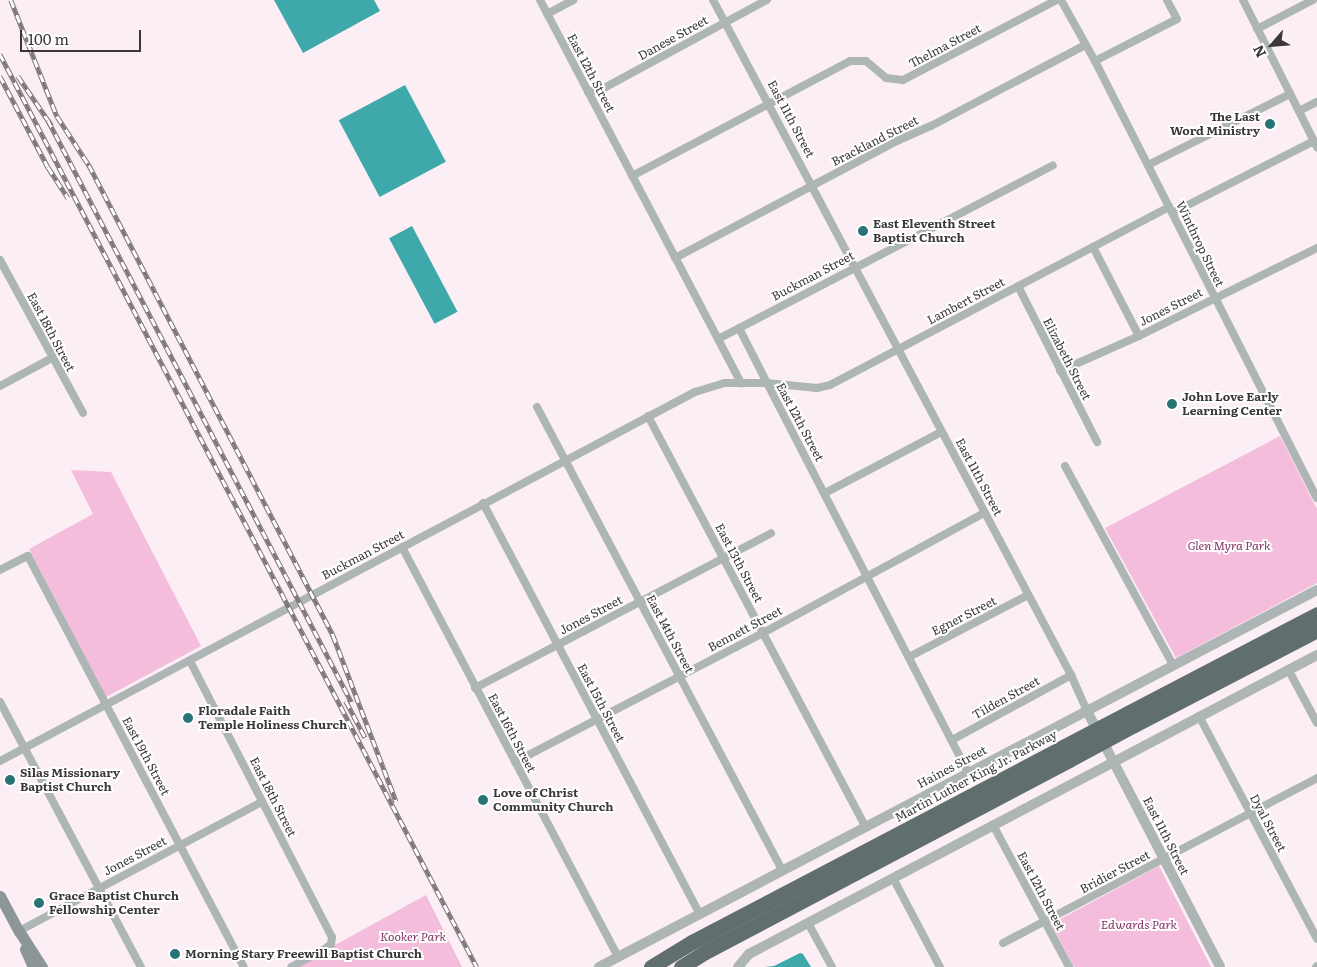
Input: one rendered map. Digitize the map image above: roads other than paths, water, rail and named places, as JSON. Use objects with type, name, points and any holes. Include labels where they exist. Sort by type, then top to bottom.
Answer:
[{"type":"highway","name":"Martin Luther King Jr. Parkway","points":[[681,967],[713,947],[1131,719],[1317,614]]},
{"type":"highway","name":"Martin Luther King Jr. Parkway","points":[[1131,719],[1317,630]]},
{"type":"highway","name":"Martin Luther King Jr. Parkway","points":[[651,967],[692,942],[1066,754]]},
{"type":"main road","points":[[0,896],[42,967]]},
{"type":"main road","points":[[19,931],[33,967]]},
{"type":"street","name":"East 12th Street","points":[[540,0],[741,383],[767,383],[868,575],[968,773]]},
{"type":"street","points":[[547,14],[572,0]]},
{"type":"street","name":"East 11th Street","points":[[713,0],[1071,675],[1086,710],[1220,967]]},
{"type":"street","name":"Danese Street","points":[[588,92],[611,84],[767,0]]},
{"type":"street","name":"Thelma Street","points":[[632,176],[850,60],[866,61],[886,78],[903,80],[1057,0]]},
{"type":"street","name":"Winthrop Street","points":[[1061,0],[1095,61],[1317,498]]},
{"type":"street","points":[[1095,61],[1177,19],[1167,0]]},
{"type":"street","points":[[1243,0],[1315,144]]},
{"type":"street","points":[[1257,28],[1313,0]]},
{"type":"street","name":"Brackland Street","points":[[675,258],[812,185],[899,140],[931,126],[1085,45]]},
{"type":"street","points":[[1148,165],[1290,94]]},
{"type":"street","points":[[1299,111],[1317,102]]},
{"type":"street","name":"Lambert Street","points":[[767,383],[817,388],[824,386],[1093,247],[1315,144]]},
{"type":"street","name":"Buckman Street","points":[[718,340],[1053,165]]},
{"type":"street","points":[[1093,247],[1139,336]]},
{"type":"street","name":"Jones Street","points":[[1060,371],[1139,336],[1317,248]]},
{"type":"street","name":"East 18th Street","points":[[0,260],[83,414]]},
{"type":"street","name":"Elizabeth Street","points":[[1018,286],[1096,442]]},
{"type":"street","points":[[739,328],[767,383]]},
{"type":"street","points":[[0,386],[52,358]]},
{"type":"street","name":"Buckman Street","points":[[0,761],[648,416],[701,390],[724,383],[741,383]]},
{"type":"street","name":"East 14th Street","points":[[537,407],[782,870]]},
{"type":"street","name":"East 13th Street","points":[[648,416],[866,827]]},
{"type":"street","points":[[825,493],[941,432]]},
{"type":"street","points":[[1065,466],[1172,665]]},
{"type":"street","name":"East 15th Street","points":[[483,503],[700,914]]},
{"type":"street","name":"Bennett Street","points":[[515,762],[679,677],[984,513]]},
{"type":"street","name":"Jones Street","points":[[475,688],[771,532]]},
{"type":"street","name":"East 16th Street","points":[[402,547],[618,957]]},
{"type":"street","name":"East 19th Street","points":[[0,570],[28,556],[244,967]]},
{"type":"street","name":"Haines Street","points":[[599,967],[1317,590]]},
{"type":"street","name":"Egner Street","points":[[909,657],[1028,595]]},
{"type":"street","points":[[738,967],[749,954],[1317,654]]},
{"type":"street","name":"East 18th Street","points":[[190,661],[332,937],[331,944],[325,950],[292,967]]},
{"type":"street","points":[[1288,669],[1317,723]]},
{"type":"street","name":"Tilden Street","points":[[952,740],[1071,675]]},
{"type":"street","points":[[0,702],[141,967]]},
{"type":"street","name":"Dyal Street","points":[[1199,716],[1317,939]]},
{"type":"street","name":"Bridier Street","points":[[1003,943],[1317,778]]},
{"type":"street","name":"Jones Street","points":[[19,931],[262,802]]},
{"type":"street","name":"East 12th Street","points":[[993,825],[1069,967]]},
{"type":"street","points":[[893,878],[940,967]]},
{"type":"street","points":[[808,923],[832,967]]},
{"type":"water","points":[[274,0],[374,0],[380,11],[303,53]]},
{"type":"water","points":[[405,85],[446,162],[380,197],[339,120]]},
{"type":"water","points":[[412,226],[458,312],[435,324],[389,238]]},
{"type":"water","points":[[800,953],[803,954],[811,967],[765,967],[774,966]]},
{"type":"railway","points":[[11,0],[57,116],[89,165],[333,635],[396,801]]},
{"type":"railway","points":[[0,54],[477,967]]},
{"type":"railway","points":[[0,76],[48,167],[68,198]]},
{"type":"railway","points":[[18,76],[52,126]]},
{"type":"railway","points":[[48,120],[352,703]]},
{"type":"railway","points":[[346,701],[365,737]]},
{"type":"place","name":"The Last Word Ministry","points":[[1270,124]]},
{"type":"place","name":"East Eleventh Street Baptist Church","points":[[863,231]]},
{"type":"place","name":"John Love Early Learning Center","points":[[1172,404]]},
{"type":"place","name":"Floradale Faith Temple Holiness Church","points":[[188,718]]},
{"type":"place","name":"Silas Missionary Baptist Church","points":[[10,780]]},
{"type":"place","name":"Love of Christ Community Church","points":[[483,800]]},
{"type":"place","name":"Grace Baptist Church Fellowship Center","points":[[39,903]]},
{"type":"place","name":"Morning Stary Freewill Baptist Church","points":[[175,954]]},
{"type":"park label","name":"Glen Myra Park","points":[[1229,546]]},
{"type":"park label","name":"Edwards Park","points":[[1139,925]]},
{"type":"park label","name":"Kooker Park","points":[[413,937]]}]
